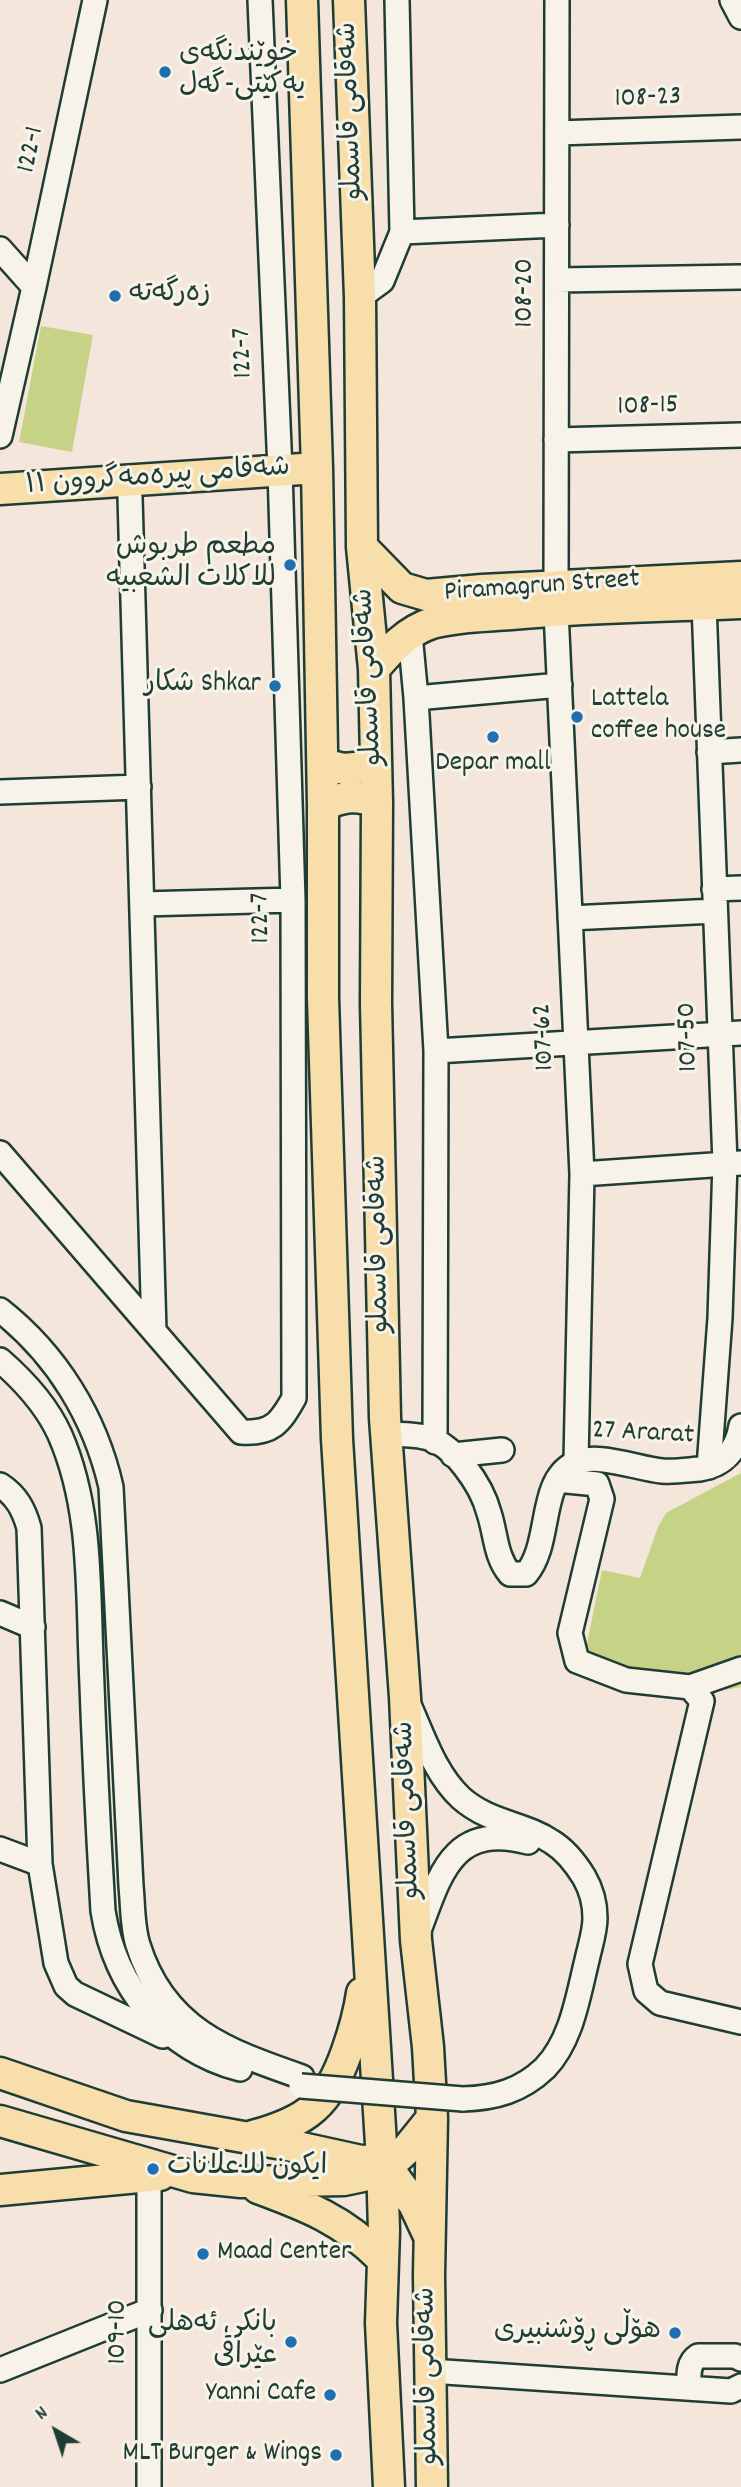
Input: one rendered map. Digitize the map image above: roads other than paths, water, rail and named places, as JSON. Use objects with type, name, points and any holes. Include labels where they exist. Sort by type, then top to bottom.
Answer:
[{"type":"main road","name":"شەقامی قاسملو","points":[[302,0],[317,477],[323,764],[323,998],[337,1439],[382,2160],[381,2323],[389,2487]]},
{"type":"main road","name":"شەقامی قاسملو","points":[[349,0],[360,297],[362,547],[374,669],[377,803],[376,1003],[386,1434],[405,1697],[416,1940],[428,2048],[432,2118],[429,2274],[432,2487]]},
{"type":"main road","name":"شەقامی پیرەمەگروون ١١","points":[[0,489],[317,477]]},
{"type":"main road","name":"شەقامی پیرەمەگروون ١١","points":[[0,505],[130,497],[280,479]]},
{"type":"main road","name":"Piramagrun Street","points":[[362,547],[402,589],[426,595],[482,590],[556,599],[741,603]]},
{"type":"main road","name":"Piramagrun Street","points":[[374,669],[393,646],[430,624],[556,599],[741,577]]},
{"type":"main road","points":[[323,764],[344,769],[376,766]]},
{"type":"main road","points":[[323,806],[350,797],[377,803]]},
{"type":"main road","points":[[248,2138],[277,2130],[300,2118],[320,2103],[334,2084],[359,2020],[369,1941]]},
{"type":"main road","points":[[0,2073],[126,2116],[361,2161],[396,2158],[407,2149],[432,2118]]},
{"type":"main road","points":[[0,2120],[161,2174]]},
{"type":"main road","points":[[0,2190],[161,2174],[241,2182],[344,2179],[363,2176],[382,2160]]},
{"type":"main road","points":[[382,2160],[414,2204],[430,2238]]},
{"type":"main road","points":[[241,2182],[315,2210],[334,2219],[359,2237],[382,2244],[396,2229],[405,2232],[429,2274]]},
{"type":"street","name":"122-1","points":[[0,436],[5,394],[34,286],[95,0]]},
{"type":"street","name":"122-7","points":[[0,1153],[241,1432],[265,1430],[277,1425],[294,1398],[293,900],[280,479],[260,0]]},
{"type":"street","points":[[360,297],[382,281],[402,232],[397,0]]},
{"type":"street","name":"108-20","points":[[556,599],[557,0]]},
{"type":"street","points":[[732,0],[741,18]]},
{"type":"street","name":"108-23","points":[[557,133],[741,127]]},
{"type":"street","points":[[402,232],[557,225]]},
{"type":"street","points":[[0,249],[34,286]]},
{"type":"street","points":[[557,280],[741,277]]},
{"type":"street","name":"108-15","points":[[556,440],[741,435]]},
{"type":"street","points":[[130,497],[154,1331]]},
{"type":"street","name":"107-62","points":[[556,599],[582,1174],[576,1461]]},
{"type":"street","name":"107-50","points":[[704,604],[715,900],[731,1033],[733,1163],[731,1318],[709,1467]]},
{"type":"street","points":[[410,634],[436,1052],[444,1448]]},
{"type":"street","points":[[416,698],[560,685]]},
{"type":"street","points":[[709,752],[741,750]]},
{"type":"street","points":[[0,792],[139,787]]},
{"type":"street","points":[[570,918],[715,900],[741,888]]},
{"type":"street","points":[[142,904],[293,900]]},
{"type":"street","points":[[436,1052],[731,1033]]},
{"type":"street","points":[[582,1174],[733,1163]]},
{"type":"street","points":[[0,1310],[22,1328],[47,1355],[68,1384],[86,1416],[105,1463],[111,1487],[131,1886],[135,1928],[143,1959],[169,2003],[199,2033],[230,2051],[302,2082]]},
{"type":"street","points":[[0,1360],[36,1398],[59,1433],[75,1480],[82,1513],[88,1582],[101,1887],[109,1941],[123,1976],[139,2002],[158,2023],[192,2048]]},
{"type":"street","name":"27 Ararat","points":[[444,1448],[463,1465],[489,1511],[502,1565],[510,1574],[526,1574],[535,1563],[542,1542],[553,1489],[562,1471],[576,1461],[608,1460],[661,1471],[709,1467],[732,1452],[741,1426]]},
{"type":"street","points":[[386,1434],[426,1437],[444,1448],[502,1450]]},
{"type":"street","points":[[557,1480],[597,1484],[602,1499],[570,1633],[577,1661],[626,1680],[690,1687],[741,1669]]},
{"type":"street","points":[[0,1485],[19,1502],[29,1528],[40,1864],[56,1963],[66,1986],[85,2000],[219,2063],[302,2082],[491,2097],[516,2090],[536,2075],[553,2058],[572,2021],[578,1999],[594,1931],[594,1906],[587,1883],[576,1866],[551,1841],[478,1810],[452,1787],[436,1764],[405,1697]]},
{"type":"street","points":[[88,1582],[99,1588],[112,1588],[117,1585]]},
{"type":"street","points":[[0,1613],[33,1627]]},
{"type":"street","points":[[90,1647],[109,1646],[121,1652]]},
{"type":"street","points":[[690,1687],[702,1701],[640,1964],[646,1991],[660,2003],[741,2022]]},
{"type":"street","points":[[416,1940],[444,1868],[460,1851],[485,1839],[506,1838],[538,1846],[557,1859],[578,1888],[584,1920],[579,1952],[552,2031],[540,2054],[522,2071],[501,2084],[463,2094]]},
{"type":"street","points":[[0,1849],[40,1864]]},
{"type":"street","name":"109-10","points":[[149,2487],[149,2310],[161,2174]]},
{"type":"street","points":[[0,2370],[149,2310]]},
{"type":"street","points":[[689,2388],[690,2366],[694,2358],[735,2356],[741,2359]]},
{"type":"street","points":[[430,2371],[731,2391],[741,2386]]},
{"type":"place","name":"خوێندنگەی یەکێتی-گەل","points":[[165,72]]},
{"type":"place","name":"زەرگەتە","points":[[115,296]]},
{"type":"place","name":"مطعم طربوش للاكلات الشعبيه","points":[[290,565]]},
{"type":"place","name":"شکار Shkar","points":[[275,686]]},
{"type":"place","name":"Lattela coffee house","points":[[577,717]]},
{"type":"place","name":"Depar mall","points":[[493,737]]},
{"type":"place","name":"ايكون للاعلانات","points":[[153,2169]]},
{"type":"place","name":"Maad Center","points":[[203,2254]]},
{"type":"place","name":"هۆڵی ڕۆشنبیری","points":[[675,2333]]},
{"type":"place","name":"بانکی ئەهلی عێراقی","points":[[291,2342]]},
{"type":"place","name":"Yanni Cafe","points":[[330,2395]]},
{"type":"place","name":"MLT Burger & Wings","points":[[336,2455]]}]
